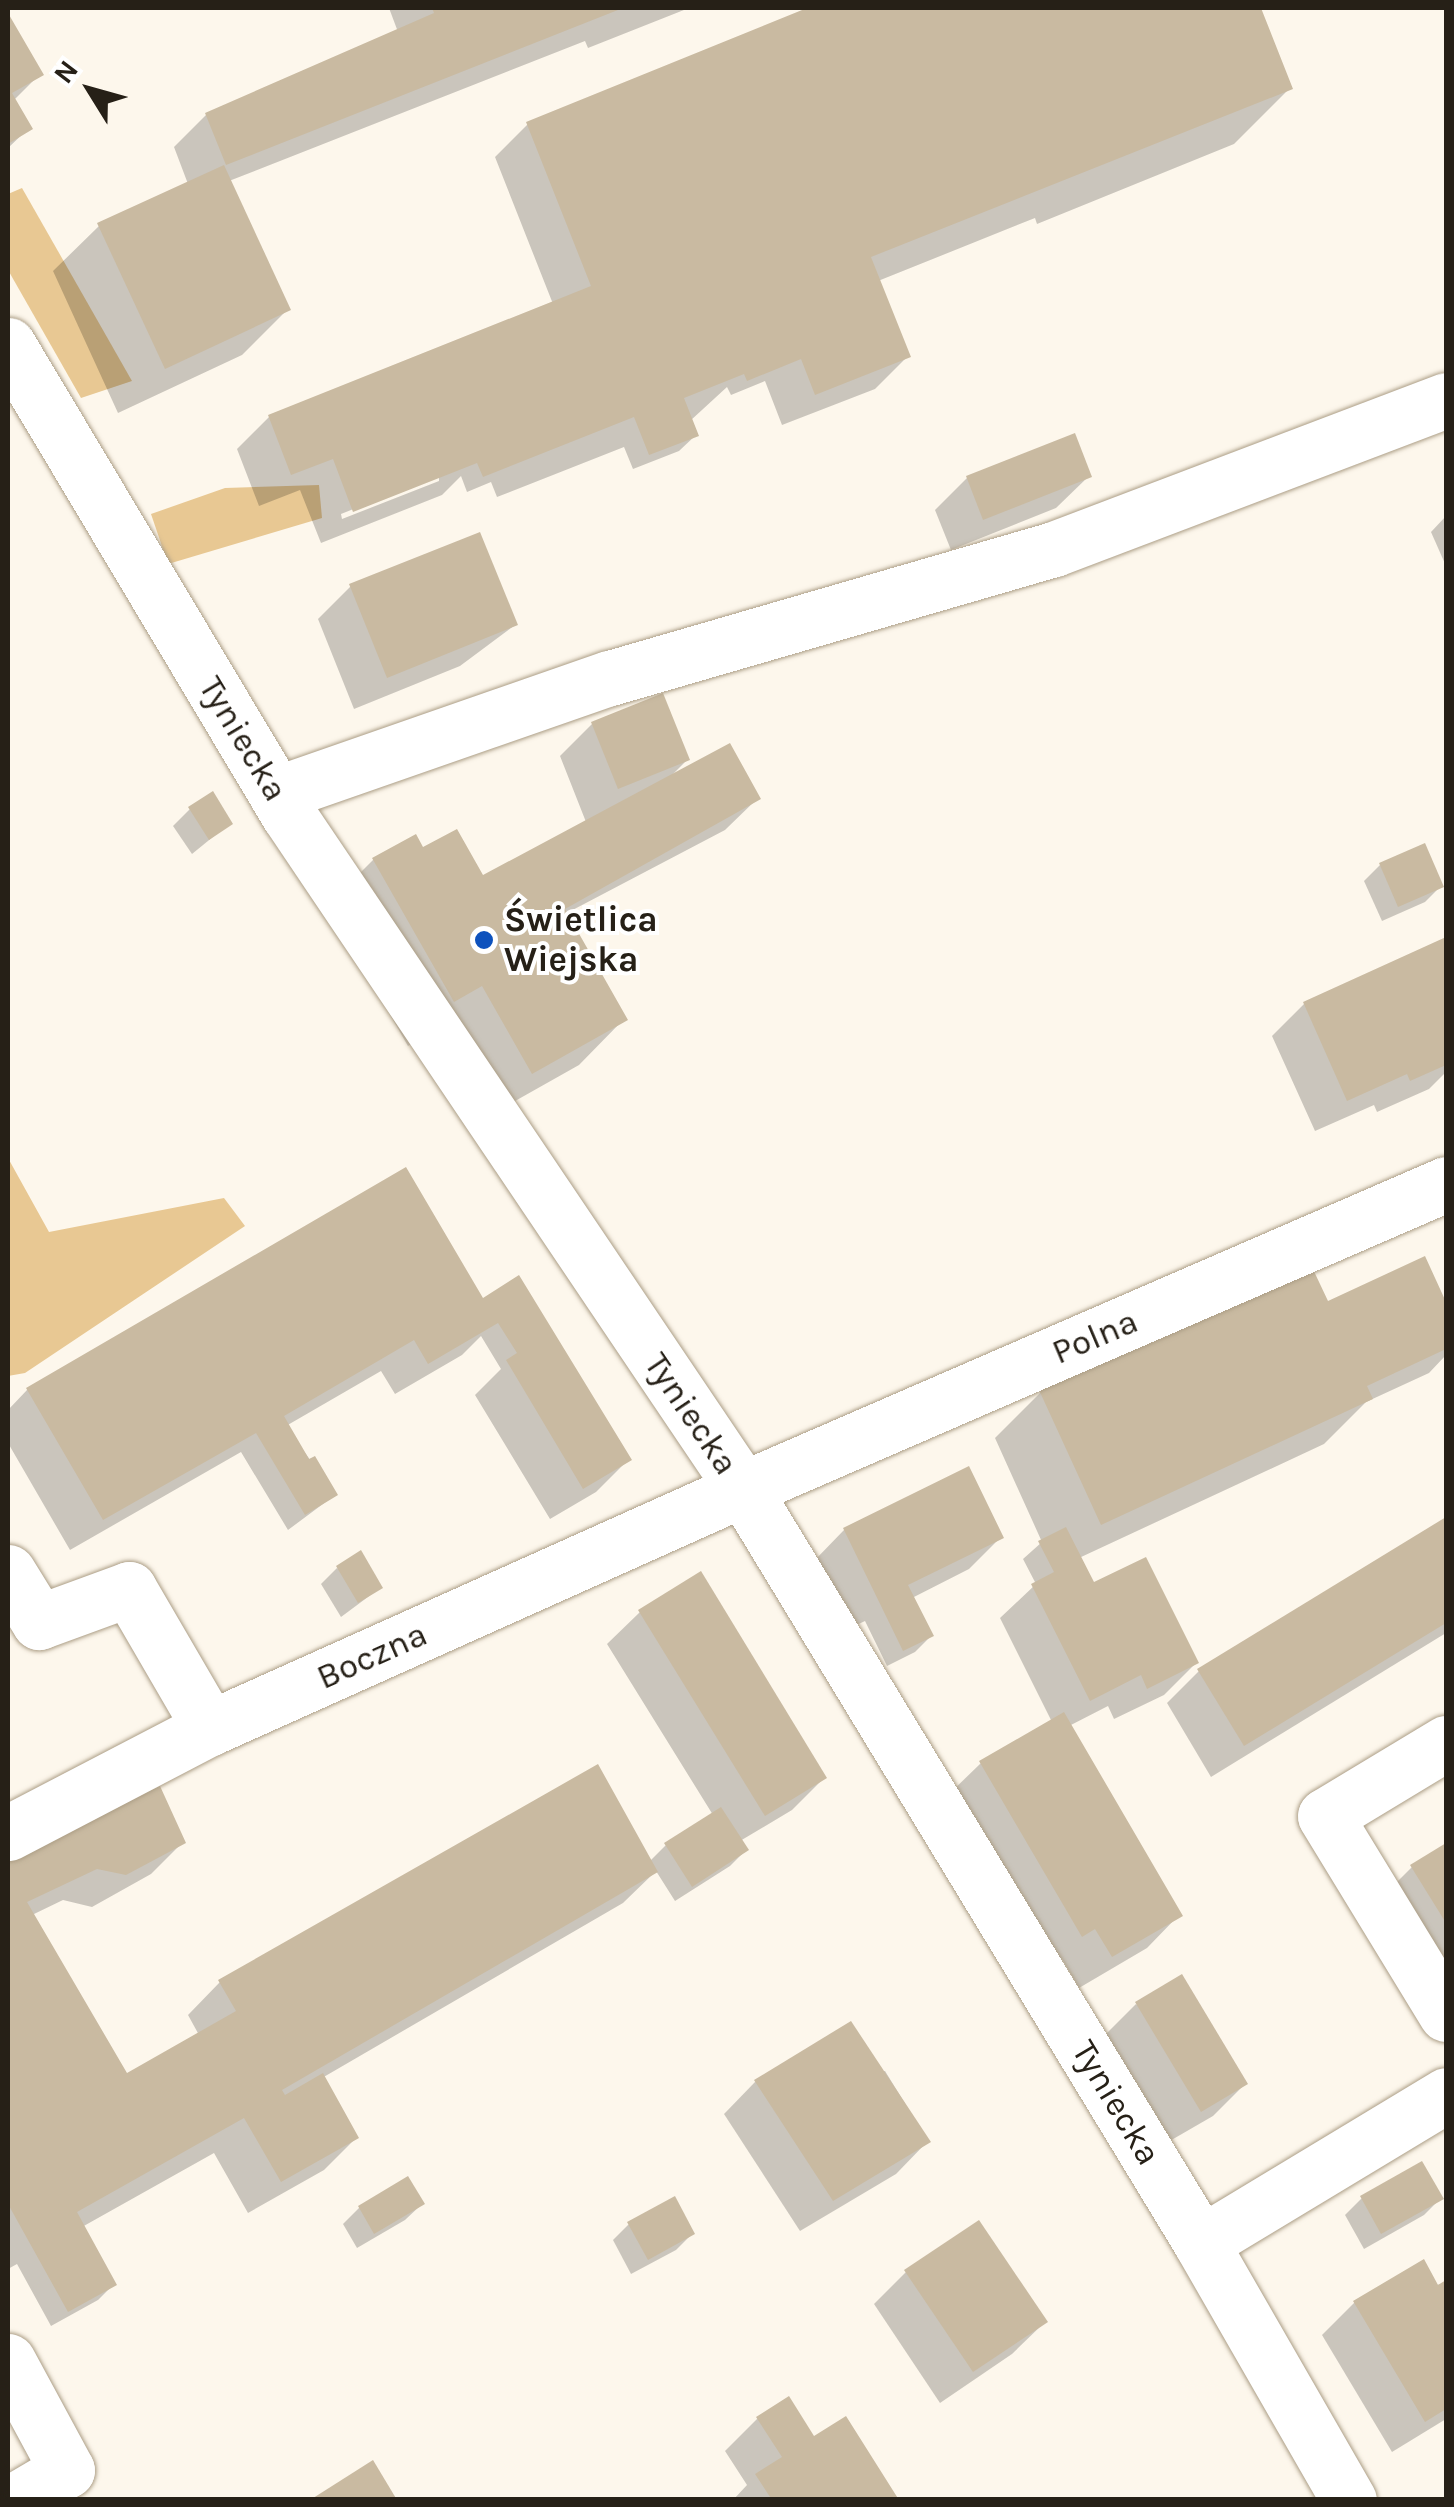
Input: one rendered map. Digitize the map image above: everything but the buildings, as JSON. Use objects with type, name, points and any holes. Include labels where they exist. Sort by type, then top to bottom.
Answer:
[{"type":"street","name":"Tyniecka","points":[[8,344],[276,794],[743,1490],[1201,2243],[1349,2500]]},
{"type":"street","points":[[276,794],[610,678],[1054,549],[1446,400]]},
{"type":"street","name":"Polna","points":[[743,1490],[1446,1184]]},
{"type":"street","name":"Boczna","points":[[8,1833],[210,1728],[743,1490]]},
{"type":"street","points":[[8,1572],[39,1622],[129,1588],[210,1728]]},
{"type":"street","points":[[1446,1743],[1325,1816],[1446,2014]]},
{"type":"street","points":[[1201,2243],[1446,2095]]},
{"type":"street","points":[[8,2360],[67,2470],[16,2500]]},
{"type":"shaded area","points":[[22,188],[132,381],[81,398],[8,270],[8,194]]},
{"type":"shaded area","points":[[319,485],[322,518],[168,564],[151,514],[225,488]]},
{"type":"shaded area","points":[[8,1158],[49,1232],[224,1198],[245,1226],[25,1373],[8,1376]]},
{"type":"place","name":"Świetlica Wiejska","points":[[484,940]]}]
